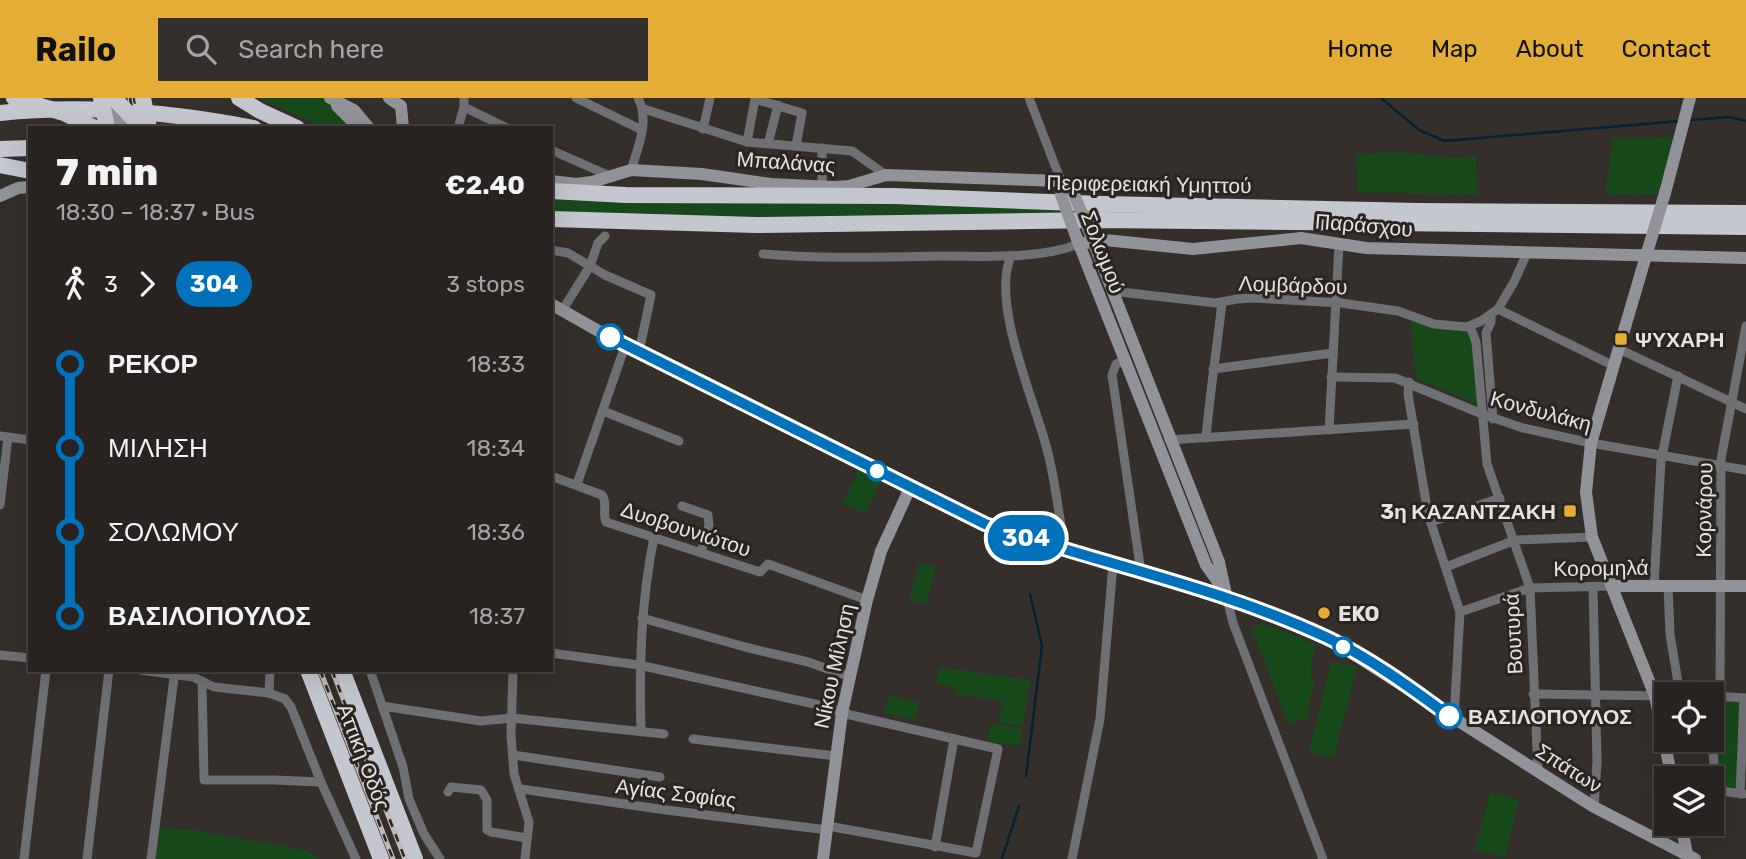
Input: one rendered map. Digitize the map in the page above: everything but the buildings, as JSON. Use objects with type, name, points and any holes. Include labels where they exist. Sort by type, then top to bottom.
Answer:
[{"type":"highway","points":[[14,98],[64,113],[91,126]]},
{"type":"highway","points":[[101,98],[107,126]]},
{"type":"highway","points":[[114,98],[140,126]]},
{"type":"highway","points":[[143,98],[149,126]]},
{"type":"highway","points":[[239,98],[293,126]]},
{"type":"highway","points":[[0,113],[78,109],[119,111],[238,126]]},
{"type":"highway","points":[[0,149],[28,148]]},
{"type":"highway","points":[[0,166],[28,171]]},
{"type":"highway","name":"Περιφερειακή Υμηττού","points":[[553,191],[626,195],[894,196],[1404,211],[1746,213]]},
{"type":"highway","name":"Περιφερειακή Υμηττού","points":[[553,219],[756,225],[1160,220],[1746,227]]},
{"type":"highway","points":[[553,224],[604,225],[622,222]]},
{"type":"highway","name":"Αττική Οδός","points":[[309,672],[381,859]]},
{"type":"highway","name":"Αττική Οδός","points":[[345,672],[415,859]]},
{"type":"street","points":[[95,98],[122,126]]},
{"type":"street","points":[[329,98],[366,126]]},
{"type":"street","points":[[389,98],[404,102],[406,126]]},
{"type":"street","points":[[576,98],[642,130]]},
{"type":"street","points":[[631,170],[645,118],[638,98]]},
{"type":"street","points":[[702,129],[710,98]]},
{"type":"street","points":[[1029,98],[1061,181]]},
{"type":"street","points":[[1654,682],[1592,537],[1586,492],[1591,443],[1684,127],[1690,98]]},
{"type":"street","points":[[747,142],[755,99],[802,113],[796,146]]},
{"type":"street","points":[[458,126],[464,102],[504,126]]},
{"type":"street","points":[[768,144],[778,105]]},
{"type":"street","points":[[644,109],[747,142],[852,151],[886,175]]},
{"type":"street","points":[[350,113],[358,126]]},
{"type":"street","points":[[822,148],[822,186]]},
{"type":"street","points":[[553,151],[611,176]]},
{"type":"street","name":"Μπαλάνας","points":[[553,181],[584,183],[631,170],[702,174],[771,184],[822,186],[849,186],[886,175],[1061,181]]},
{"type":"street","name":"Σολωμού","points":[[1061,181],[1059,187],[1068,194],[1092,238],[1219,562],[1226,595]]},
{"type":"street","points":[[0,196],[26,189]]},
{"type":"street","name":"Σολωμού","points":[[1068,194],[1078,242],[1206,565],[1226,595]]},
{"type":"street","points":[[557,308],[590,266],[598,243],[605,236]]},
{"type":"street","name":"Παράσχου","points":[[1078,242],[1092,238],[1179,249],[1290,239],[1366,248],[1527,253],[1648,251],[1746,258]]},
{"type":"street","points":[[763,254],[839,259],[1011,256],[1065,250],[1078,242]]},
{"type":"street","points":[[1329,430],[1339,245]]},
{"type":"street","points":[[553,250],[568,253],[605,275],[651,295],[639,352]]},
{"type":"street","points":[[1493,419],[1486,332],[1527,253]]},
{"type":"street","points":[[1011,256],[1005,279],[1014,339],[1048,452],[1063,537],[1062,549]]},
{"type":"street","name":"Λομβάρδου","points":[[1112,291],[1222,302],[1255,298],[1336,303],[1398,311],[1438,325],[1472,330]]},
{"type":"street","points":[[1206,438],[1222,302]]},
{"type":"street","name":"Σπάτων","points":[[557,308],[625,346],[985,524],[1062,549],[1226,595],[1331,640],[1594,807],[1690,858]]},
{"type":"street","points":[[1472,330],[1495,312]]},
{"type":"street","points":[[1495,312],[1614,366]]},
{"type":"street","name":"Κορνάρου","points":[[1717,682],[1721,586],[1721,466],[1743,360],[1746,326]]},
{"type":"street","points":[[1472,330],[1486,332]]},
{"type":"street","name":"Βουτυρά","points":[[1472,330],[1487,464],[1530,588],[1538,772]]},
{"type":"street","points":[[577,484],[625,346]]},
{"type":"street","points":[[1619,349],[1746,409]]},
{"type":"street","points":[[1213,369],[1333,353]]},
{"type":"street","points":[[1125,360],[1116,364],[1112,375],[1141,572]]},
{"type":"street","points":[[1654,586],[1662,455],[1678,376]]},
{"type":"street","name":"Κονδυλάκη","points":[[1331,377],[1395,378],[1493,419],[1523,428],[1591,443],[1746,470]]},
{"type":"street","points":[[1409,382],[1408,394],[1431,522],[1460,612],[1454,719]]},
{"type":"street","points":[[603,411],[679,441]]},
{"type":"street","points":[[1169,440],[1414,424]]},
{"type":"street","points":[[0,506],[4,437],[28,440]]},
{"type":"street","name":"Δυοβουνιώτου","points":[[553,477],[602,495],[605,499],[606,522],[760,572],[768,564],[867,600]]},
{"type":"street","name":"Νίκου Μίληση","points":[[822,859],[842,713],[867,600],[881,551],[910,488]]},
{"type":"street","points":[[1431,522],[1500,498]]},
{"type":"street","points":[[682,506],[708,515],[709,526],[701,552]]},
{"type":"street","points":[[641,732],[639,665],[642,618],[645,581],[654,537]]},
{"type":"street","points":[[1446,567],[1515,540],[1592,537]]},
{"type":"street","points":[[1072,859],[1100,719],[1113,564]]},
{"type":"street","points":[[1668,586],[1670,634],[1678,682]]},
{"type":"street","name":"Κορομηλά","points":[[1460,612],[1530,588],[1746,586]]},
{"type":"street","points":[[1594,587],[1597,695],[1594,807]]},
{"type":"street","points":[[1226,595],[1233,623],[1324,859]]},
{"type":"street","points":[[642,618],[808,662],[851,677]]},
{"type":"street","points":[[553,653],[639,665],[828,707],[842,713],[954,739],[935,847]]},
{"type":"street","points":[[0,655],[28,658]]},
{"type":"street","points":[[24,859],[46,672]]},
{"type":"street","points":[[88,859],[109,672]]},
{"type":"street","points":[[151,859],[174,672],[214,687],[269,693],[285,699],[291,707],[356,859]]},
{"type":"street","points":[[269,693],[270,672]]},
{"type":"street","points":[[371,672],[403,767],[409,799],[424,834],[440,859]]},
{"type":"street","points":[[513,672],[514,775],[521,789],[529,822],[525,859]]},
{"type":"street","points":[[202,681],[204,780],[321,782]]},
{"type":"street","points":[[1533,694],[1654,696]]},
{"type":"street","points":[[1724,697],[1745,698],[1743,794],[1724,791]]},
{"type":"street","points":[[382,706],[481,721],[512,718],[664,734]]},
{"type":"street","name":"Αγίας Σοφίας","points":[[521,789],[666,810],[828,828],[976,853],[998,750],[996,747],[954,739]]},
{"type":"street","points":[[693,740],[836,756]]},
{"type":"street","points":[[513,755],[660,777]]},
{"type":"street","points":[[448,792],[451,787],[481,790],[487,800],[487,830],[527,838]]},
{"type":"street","points":[[1684,836],[1690,858]]},
{"type":"green space","points":[[259,98],[324,98],[353,126],[320,126]]},
{"type":"green space","points":[[1676,137],[1657,195],[1605,194],[1613,138]]},
{"type":"green space","points":[[1397,152],[1455,158],[1476,156],[1477,195],[1357,192],[1356,154]]},
{"type":"green space","points":[[553,197],[1115,210],[1651,217],[623,216],[553,212]]},
{"type":"green space","points":[[1410,320],[1471,333],[1479,405],[1416,378]]},
{"type":"green space","points":[[859,468],[882,479],[865,514],[843,504]]},
{"type":"green space","points":[[919,562],[936,567],[927,604],[909,600]]},
{"type":"green space","points":[[1262,623],[1315,644],[1310,676],[1315,678],[1308,708],[1309,718],[1288,724],[1252,630]]},
{"type":"green space","points":[[1331,661],[1357,667],[1334,758],[1309,752]]},
{"type":"green space","points":[[939,667],[1030,680],[1023,726],[999,722],[1002,701],[955,694],[955,687],[936,684]]},
{"type":"green space","points":[[889,695],[919,703],[914,720],[884,713]]},
{"type":"green space","points":[[1724,701],[1741,702],[1739,789],[1724,787],[1724,766],[1719,766],[1718,752],[1724,752]]},
{"type":"green space","points":[[990,724],[1022,728],[1020,746],[988,742]]},
{"type":"green space","points":[[1490,792],[1519,800],[1505,857],[1475,850]]},
{"type":"green space","points":[[160,828],[195,830],[306,850],[321,859],[156,859]]},
{"type":"waterway","points":[[1381,98],[1419,130],[1445,141],[1680,121]]},
{"type":"waterway","points":[[1690,120],[1730,117],[1746,121]]},
{"type":"waterway","points":[[1026,776],[1042,646],[1030,594]]},
{"type":"waterway","points":[[1002,859],[1019,806]]},
{"type":"railway","points":[[116,98],[122,126]]},
{"type":"railway","points":[[130,98],[136,126]]},
{"type":"railway","points":[[321,672],[393,859]]},
{"type":"railway","points":[[333,672],[405,859]]},
{"type":"bus line","name":"304","points":[[610,337],[985,524],[1219,596],[1314,632],[1356,654],[1449,716]]},
{"type":"place","name":"ΨΥΧΑΡΗ","points":[[1621,339]]},
{"type":"place","name":"3η ΚΑΖΑΝΤΖΑΚΗ","points":[[1570,511]]},
{"type":"place","name":"EKO","points":[[1324,613]]},
{"type":"place","name":"ΒΑΣΙΛΟΠΟΥΛΟΣ","points":[[1449,716]]}]
